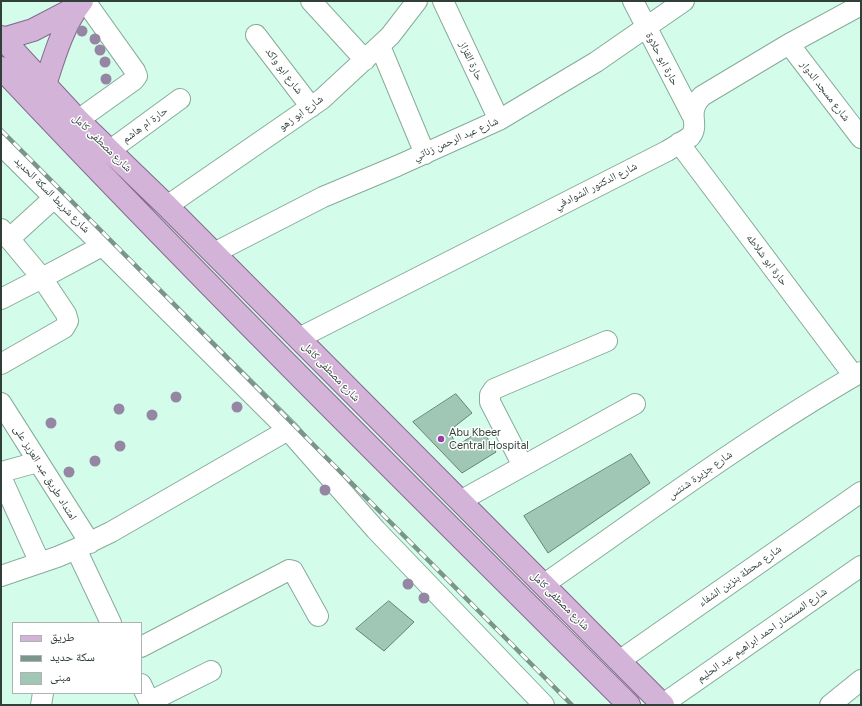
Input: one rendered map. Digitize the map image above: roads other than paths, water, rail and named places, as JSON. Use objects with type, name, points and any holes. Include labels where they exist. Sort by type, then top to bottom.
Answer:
[{"type":"main road","points":[[2,38],[33,30],[82,3]]},
{"type":"main road","points":[[45,85],[56,53],[82,3]]},
{"type":"main road","name":"شارع مصطفى كامل","points":[[2,38],[78,120],[168,206],[663,705]]},
{"type":"main road","name":"شارع مصطفى كامل","points":[[1,68],[94,167],[356,434],[629,705]]},
{"type":"main road","points":[[356,434],[374,415]]},
{"type":"street","points":[[311,1],[365,60]]},
{"type":"street","name":"شارع ابو زهو","points":[[168,206],[311,107],[332,90],[380,46],[403,22],[417,1]]},
{"type":"street","name":"حارة القزاز","points":[[443,1],[499,120]]},
{"type":"street","name":"حارة ابو حلاوة","points":[[633,1],[645,27],[693,117]]},
{"type":"street","name":"شارع عبد الرحمن زناتي","points":[[214,253],[323,197],[425,154],[499,120],[596,62],[684,1]]},
{"type":"street","points":[[78,120],[134,80],[137,76],[135,71],[82,3]]},
{"type":"street","name":"شارع الدكتور الشوادفي","points":[[299,338],[690,137],[693,134],[694,108],[697,101],[702,96],[789,44],[839,8],[861,5]]},
{"type":"street","name":"شارع ابو واكد","points":[[256,35],[311,107]]},
{"type":"street","name":"شارع مسجد الدوار","points":[[789,44],[861,138]]},
{"type":"street","points":[[380,46],[425,154]]},
{"type":"street","name":"حارة ام هاشم","points":[[109,151],[180,99]]},
{"type":"street","name":"حارة ابو شلاطه","points":[[679,143],[858,374]]},
{"type":"street","name":"شارع شريط السكة الحديد","points":[[4,154],[54,198],[288,430],[376,530],[544,705]]},
{"type":"street","points":[[1,364],[64,328],[68,321],[66,314],[42,278],[4,233],[54,198]]},
{"type":"street","points":[[1,299],[102,246]]},
{"type":"street","points":[[523,466],[490,402],[490,394],[494,389],[607,341]]},
{"type":"street","name":"شارع جزيرة شنتس","points":[[543,585],[742,446],[788,416],[858,374]]},
{"type":"street","points":[[460,501],[635,404]]},
{"type":"street","name":"امتداد طريق عبد العزيز على","points":[[3,408],[38,462],[83,546],[111,622]]},
{"type":"street","points":[[1,576],[83,546],[111,532],[288,430]]},
{"type":"street","points":[[1,472],[38,462]]},
{"type":"street","points":[[1,477],[40,563]]},
{"type":"street","name":"شارع محطة بنزين الشفاء","points":[[619,661],[861,492]]},
{"type":"street","name":"شارع المستشار احمد ابراهيم عبد الحليم","points":[[663,705],[861,566]]},
{"type":"street","points":[[142,646],[289,570],[293,571],[318,616]]},
{"type":"street","points":[[142,686],[150,703],[210,671]]},
{"type":"street","points":[[830,705],[861,680]]},
{"type":"street","points":[[41,705],[43,694]]},
{"type":"railway","points":[[1,130],[572,705]]},
{"type":"place","name":"Abu Kbeer Central Hospital","points":[[441,439]]}]
